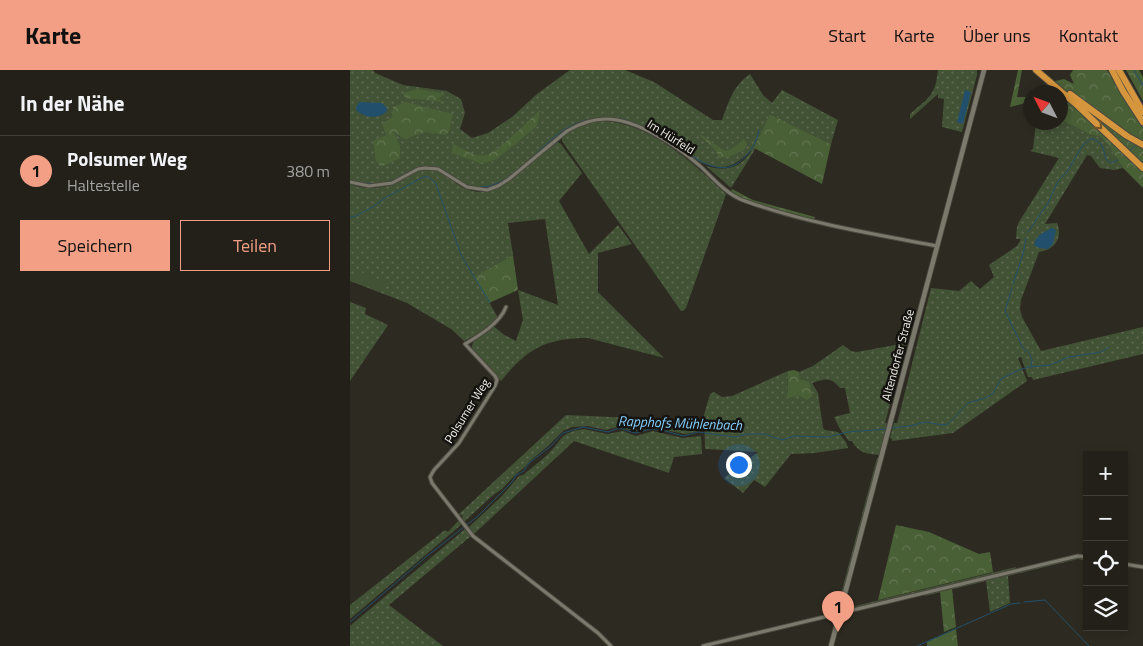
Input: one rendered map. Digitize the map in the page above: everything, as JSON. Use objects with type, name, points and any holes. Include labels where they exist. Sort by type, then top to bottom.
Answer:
[{"type":"highway","points":[[1037,70],[1114,127],[1143,145]]},
{"type":"highway","points":[[1037,70],[1143,168]]},
{"type":"highway","points":[[1112,70],[1143,122]]},
{"type":"highway","points":[[1119,70],[1143,112]]},
{"type":"street","name":"Altendorfer Straße","points":[[831,646],[984,70]]},
{"type":"street","name":"Im Hürfeld","points":[[350,182],[369,186],[385,185],[400,180],[418,169],[425,168],[438,169],[466,188],[487,190],[509,179],[574,126],[595,120],[618,120],[639,128],[668,143],[698,164],[738,198],[814,221],[937,246]]},
{"type":"street","name":"Polsumer Weg","points":[[506,307],[503,315],[497,321],[465,344],[497,380],[459,442],[434,470],[430,477],[432,485],[470,532],[500,558],[598,633],[611,646]]},
{"type":"street","points":[[703,646],[1062,559],[1083,557]]},
{"type":"street","points":[[1128,565],[1143,567]]},
{"type":"green space","points":[[350,70],[373,70],[375,73],[403,85],[447,91],[461,99],[465,113],[460,129],[472,138],[488,133],[512,117],[537,94],[570,70],[625,70],[654,82],[713,120],[722,120],[729,100],[739,84],[750,74],[763,95],[772,103],[782,90],[838,120],[831,144],[770,114],[754,151],[731,188],[706,166],[720,169],[733,167],[743,161],[752,150],[732,165],[723,167],[707,165],[643,128],[615,119],[584,122],[568,129],[522,167],[497,184],[484,188],[468,187],[448,174],[426,167],[392,182],[369,185],[350,181]]},
{"type":"green space","points":[[938,70],[977,70],[962,132],[942,127],[944,99],[938,98],[938,94],[910,119],[910,114],[933,91]]},
{"type":"green space","points":[[1018,70],[1022,70],[1017,97],[1023,97],[1023,104],[1010,107]]},
{"type":"green space","points":[[1073,70],[1107,70],[1143,127],[1143,188],[1123,168],[1101,137],[1091,135],[1068,124],[1068,85],[1046,85],[1047,83],[1064,79],[1074,84],[1070,75]]},
{"type":"green space","points":[[1126,70],[1139,70],[1143,77],[1143,101]]},
{"type":"green space","points":[[418,89],[445,94],[439,98],[442,102],[406,98],[402,93]]},
{"type":"green space","points":[[406,102],[453,114],[449,131],[446,135],[426,132],[404,139],[394,132],[400,146],[400,158],[381,167],[376,161],[373,141],[386,135],[382,124],[392,117],[393,107]]},
{"type":"green space","points":[[540,110],[537,126],[497,159],[482,164],[452,153],[453,144],[477,155],[486,155],[506,142]]},
{"type":"green space","points":[[770,114],[831,144],[822,184],[754,148]]},
{"type":"green space","points":[[602,121],[637,128],[653,136],[685,158],[726,194],[686,308],[683,311],[681,311],[562,141],[562,136],[571,130],[586,124]]},
{"type":"green space","points":[[1068,124],[1091,135],[1101,137],[1123,168],[1115,170],[1100,168],[1091,156],[1087,155],[1045,224],[1057,223],[1059,234],[1053,246],[1039,252],[1021,300],[1020,309],[1022,317],[1041,351],[1143,327],[1143,354],[1033,380],[1032,377],[1028,377],[1021,357],[1018,358],[1027,381],[953,433],[892,441],[890,438],[894,423],[897,423],[899,416],[931,288],[959,291],[971,281],[980,289],[994,277],[989,265],[1017,246],[1021,239],[1016,239],[1019,222],[1059,158],[1030,151],[1033,149],[1035,130],[1068,130]]},
{"type":"green space","points":[[698,133],[725,151],[733,148],[744,139],[747,144],[744,150],[728,157],[719,158],[713,147]]},
{"type":"green space","points":[[556,141],[561,144],[582,173],[559,201],[589,254],[618,225],[632,244],[598,253],[598,292],[664,358],[588,338],[560,340],[538,347],[529,353],[501,381],[471,349],[474,340],[479,336],[477,334],[464,341],[451,329],[407,303],[350,281],[350,184],[367,188],[387,186],[416,172],[427,169],[440,172],[466,189],[484,192],[508,180]],"holes":[[[545,219],[558,305],[518,290],[523,320],[516,341],[503,334],[491,324],[498,318],[475,277],[513,255],[508,223]]]},
{"type":"green space","points":[[732,189],[753,200],[815,217],[814,220],[748,201],[731,192]]},
{"type":"green space","points":[[513,255],[518,290],[489,303],[474,277]]},
{"type":"green space","points":[[356,270],[385,282],[381,292],[352,280]]},
{"type":"green space","points":[[350,302],[366,308],[365,314],[388,325],[350,381]]},
{"type":"green space","points":[[906,343],[885,423],[887,423],[880,455],[860,450],[852,441],[849,441],[840,429],[834,417],[850,413],[845,388],[840,388],[830,380],[820,380],[812,383],[818,393],[823,428],[838,432],[848,448],[815,453],[791,454],[765,487],[754,480],[743,493],[724,478],[758,452],[705,449],[704,415],[710,394],[714,392],[722,397],[732,396],[788,371],[787,398],[799,379],[799,372],[813,366],[843,345],[851,351],[857,352]]},
{"type":"green space","points":[[794,370],[799,372],[799,379],[809,382],[812,396],[807,400],[800,396],[787,398],[788,371]]},
{"type":"green space","points":[[566,415],[700,421],[700,431],[685,434],[655,428],[635,431],[618,427],[606,430],[587,426],[572,427],[563,431],[464,522],[460,518],[463,517],[462,515],[458,515]]},
{"type":"green space","points":[[584,429],[607,434],[623,431],[636,436],[653,431],[683,438],[701,436],[702,454],[674,457],[669,473],[574,441],[474,534],[468,528],[502,496],[519,476],[523,475],[544,458],[562,437],[570,432]]},
{"type":"green space","points":[[877,458],[879,458],[839,608],[837,609]]},
{"type":"green space","points":[[459,520],[462,524],[350,619],[350,605],[445,530],[448,532]]},
{"type":"green space","points":[[896,525],[929,532],[979,554],[990,552],[993,572],[878,600]]},
{"type":"green space","points":[[465,529],[471,536],[389,605],[443,646],[350,646],[350,626]]},
{"type":"green space","points":[[1078,557],[1083,558],[1083,560],[1078,559],[1008,576],[1010,603],[990,612],[986,581],[925,596],[926,593]]},
{"type":"green space","points":[[1016,567],[1015,569],[848,610],[847,608]]},
{"type":"green space","points":[[952,589],[956,627],[944,632],[940,592]]},
{"type":"green space","points":[[956,629],[958,646],[927,646],[927,642]]},
{"type":"water","points":[[965,90],[971,92],[963,124],[957,122]]},
{"type":"water","points":[[360,102],[382,103],[387,108],[387,111],[376,117],[363,115],[356,110]]},
{"type":"water","points":[[1052,228],[1056,230],[1053,244],[1048,249],[1039,248],[1034,245],[1038,236]]},
{"type":"waterway","points":[[1134,70],[1143,86]]},
{"type":"waterway","points":[[605,118],[623,119],[642,127]]},
{"type":"waterway","points":[[480,187],[491,186],[501,181],[523,166],[562,131],[586,120]]},
{"type":"waterway","points":[[670,141],[707,164],[727,167],[736,164],[745,157],[754,144],[759,130]]},
{"type":"waterway","points":[[1028,232],[1048,203],[1058,181],[1067,172],[1083,145],[1090,139],[1094,139],[1101,144],[1107,161],[1113,162],[1118,160]]},
{"type":"waterway","points":[[1130,150],[1135,146]]},
{"type":"waterway","points":[[403,175],[417,168],[428,166],[440,169],[454,177]]},
{"type":"waterway","points":[[350,217],[356,216],[423,177],[429,177],[436,184],[461,255],[490,303]]},
{"type":"waterway","points":[[350,180],[356,182]]},
{"type":"waterway","points":[[387,182],[395,180]]},
{"type":"waterway","points":[[364,183],[375,184]]},
{"type":"waterway","points":[[1013,284],[1026,238]]},
{"type":"waterway","points":[[1012,288],[1005,311],[1023,348],[1030,354],[1031,366]]},
{"type":"waterway","name":"Rapphofs Mühlenbach","points":[[891,428],[925,422],[942,425],[948,424],[968,403],[988,397],[993,393],[1001,379],[1019,370],[1050,365],[1069,357],[1101,352],[1109,347]]},
{"type":"waterway","name":"Rapphofs Mühlenbach","points":[[350,622],[427,556],[478,516],[512,482],[516,475],[524,471],[529,463],[551,446],[563,433],[583,427],[608,432],[619,428],[635,433],[651,429],[683,436],[698,432],[735,437],[747,434],[765,434],[782,440],[794,436],[828,437],[848,432],[887,429]]},
{"type":"waterway","points":[[1024,602],[1045,600],[1089,646]]},
{"type":"waterway","points":[[917,646],[1011,604],[1020,603]]},
{"type":"place","name":"Polsumer Weg","points":[[838,632]]}]
